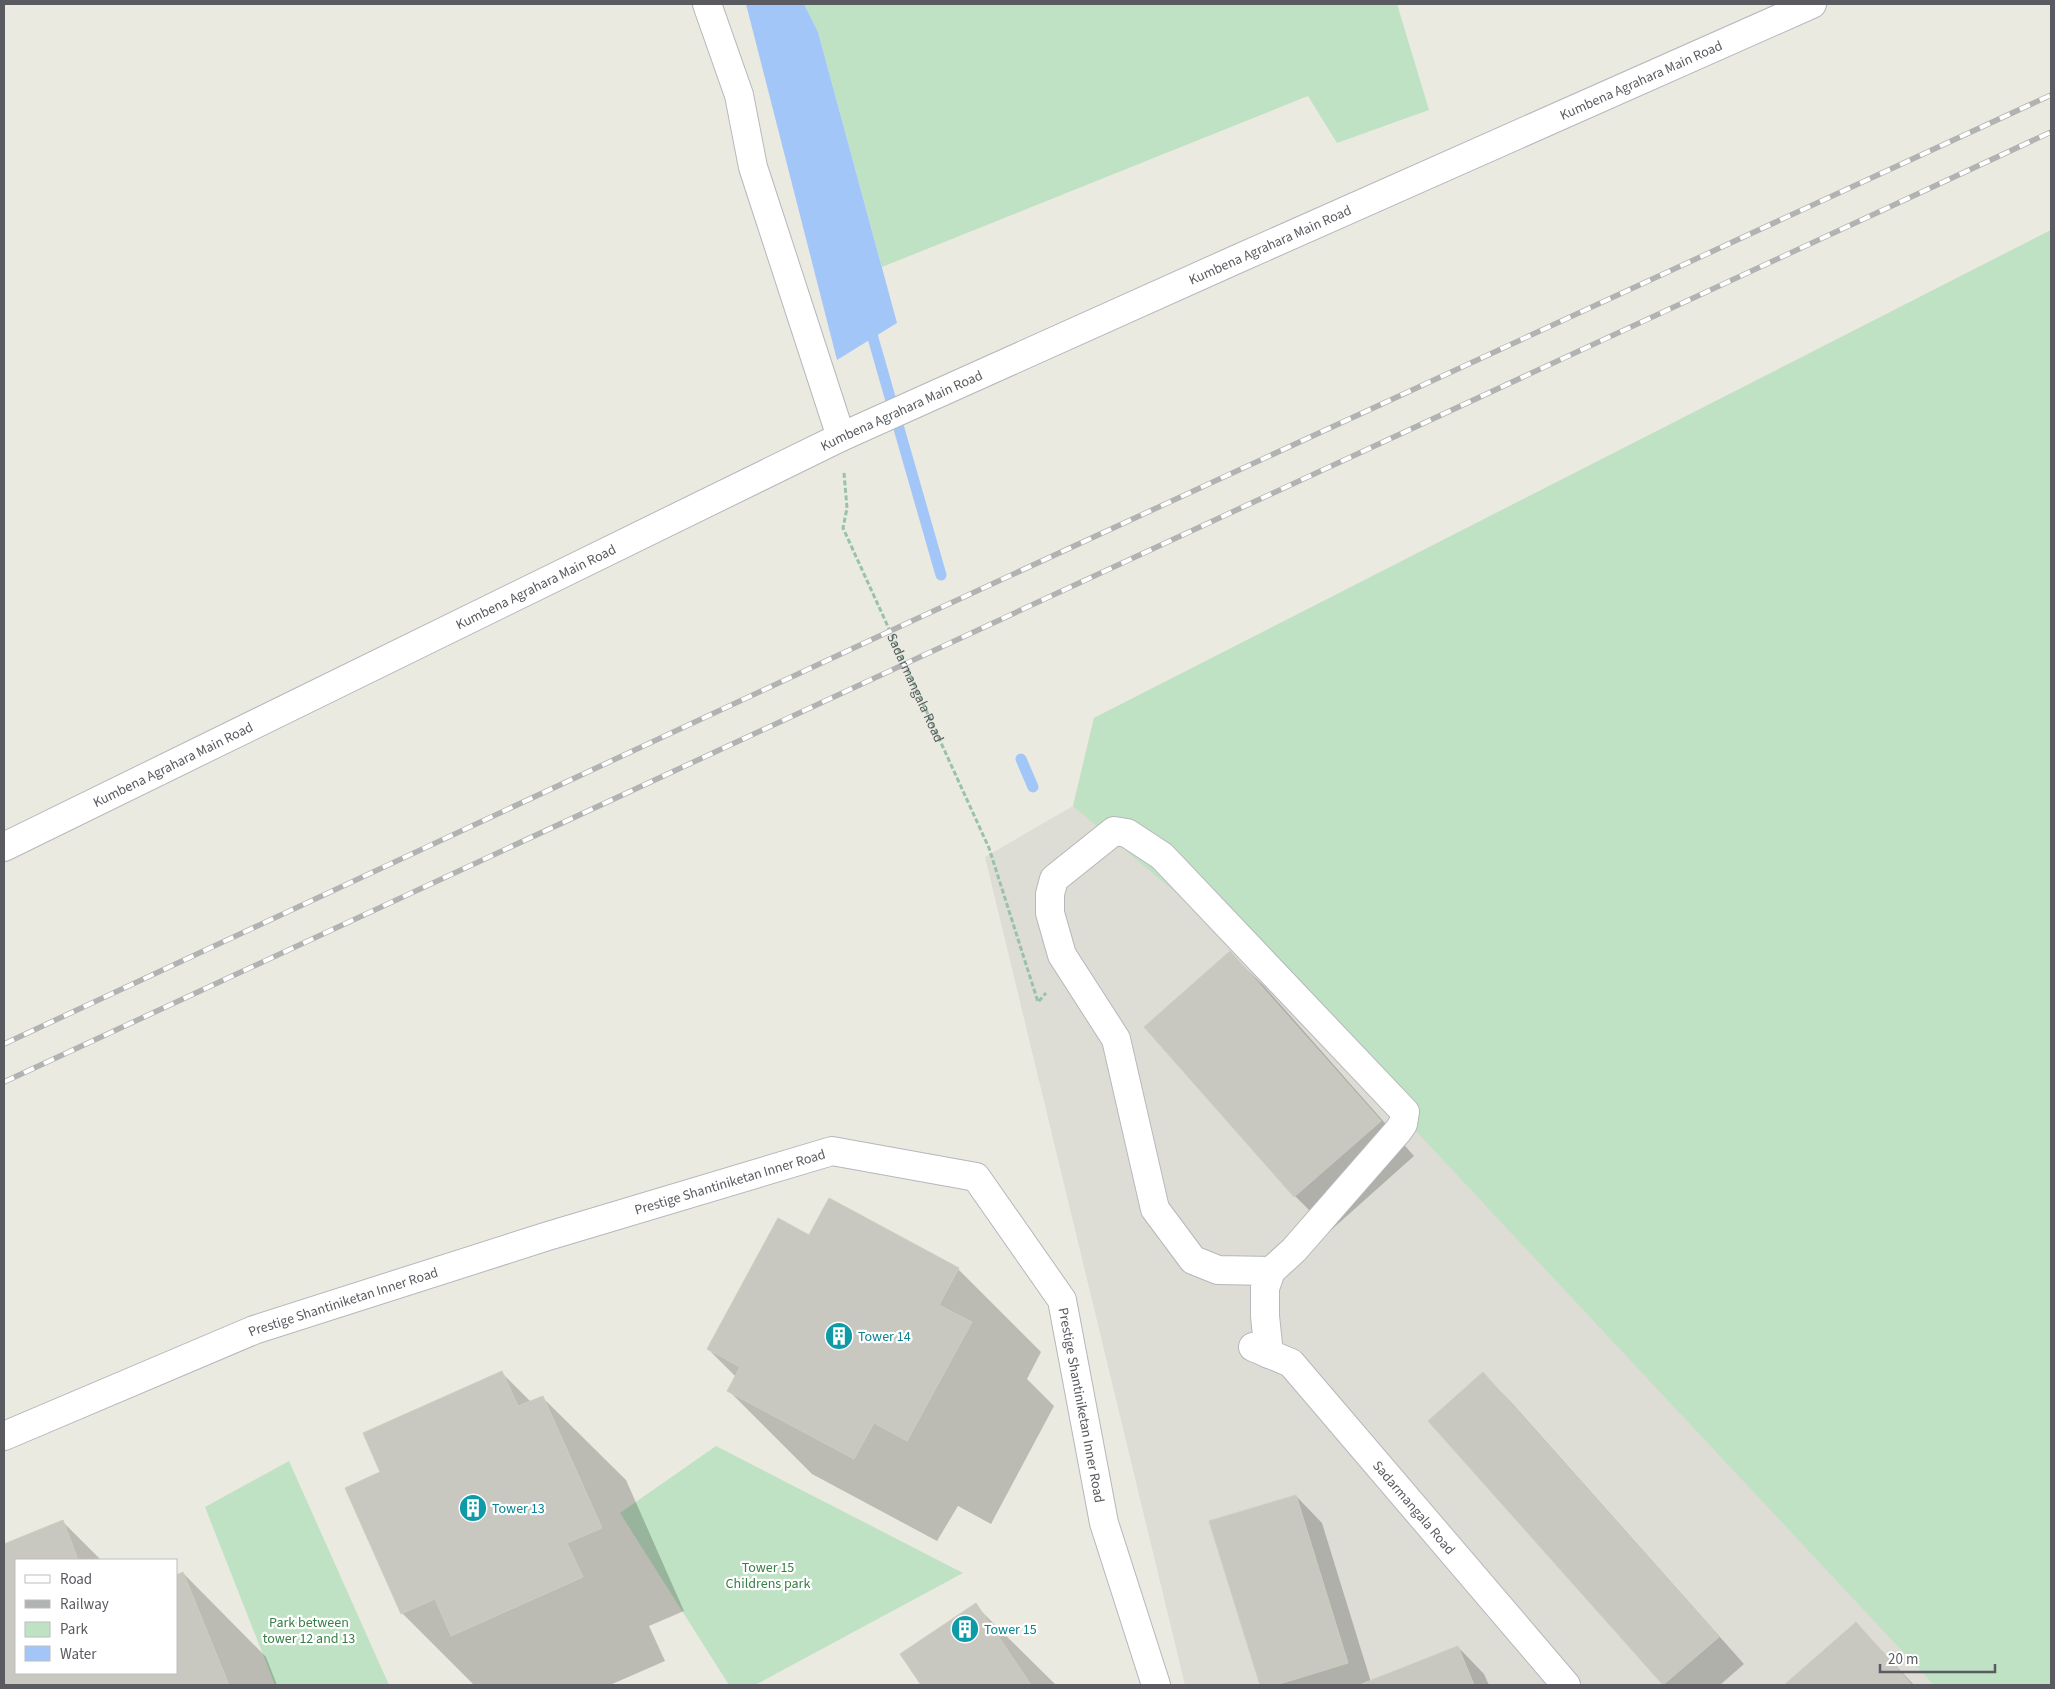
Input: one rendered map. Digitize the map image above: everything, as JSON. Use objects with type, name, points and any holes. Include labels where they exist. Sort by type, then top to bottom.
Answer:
[{"type":"street","points":[[707,4],[739,95],[753,167],[841,438]]},
{"type":"street","name":"Kumbena Agrahara Main Road","points":[[4,847],[841,438],[1226,264],[1812,4]]},
{"type":"street","points":[[1114,831],[1127,833],[1162,856],[1405,1112],[1403,1124],[1398,1131],[1294,1250],[1271,1271],[1218,1270],[1193,1260],[1156,1209],[1116,1039],[1062,955],[1050,912],[1050,894],[1054,879],[1114,831]]},
{"type":"street","name":"Prestige Shantiniketan Inner Road","points":[[4,1436],[254,1330],[548,1236],[832,1151],[976,1177],[1062,1300],[1104,1523],[1156,1685]]},
{"type":"street","name":"Sadarmangala Road","points":[[1271,1271],[1265,1288],[1260,1350],[1290,1363],[1566,1685]]},
{"type":"path","name":"Sadarmangala Road","points":[[841,438],[847,508],[843,528],[990,848]]},
{"type":"shaded area","points":[[2051,230],[2051,1685],[1185,1685],[985,857],[1073,806],[1094,718]]},
{"type":"green space","points":[[804,4],[1397,4],[1429,110],[1337,143],[1308,96],[882,267],[818,32]]},
{"type":"green space","points":[[2051,230],[2051,1685],[1934,1685],[1258,962],[1073,806],[1094,718]]},
{"type":"green space","name":"Tower 15 Childrens park","points":[[716,1446],[963,1573],[755,1685],[729,1685],[620,1513]]},
{"type":"green space","name":"Park between tower 12 and 13","points":[[289,1461],[389,1685],[275,1685],[205,1507]]},
{"type":"water","points":[[746,4],[804,4],[818,32],[897,323],[837,360]]},
{"type":"building","points":[[1230,951],[1381,1121],[1294,1197],[1144,1027]]},
{"type":"building","name":"Tower 14","points":[[829,1198],[959,1268],[939,1305],[972,1322],[907,1441],[874,1423],[854,1459],[727,1391],[740,1367],[707,1349],[778,1218],[809,1235]]},
{"type":"building","name":"Tower 13","points":[[502,1371],[518,1406],[543,1396],[602,1528],[567,1543],[583,1577],[451,1636],[435,1599],[401,1614],[345,1488],[380,1472],[363,1433]]},
{"type":"building","points":[[1483,1372],[1719,1637],[1663,1685],[1428,1421]]},
{"type":"building","points":[[1296,1495],[1348,1663],[1276,1685],[1260,1685],[1209,1521]]},
{"type":"building","points":[[63,1520],[78,1559],[15,1559],[15,1674],[178,1674],[178,1574],[183,1572],[229,1685],[4,1685],[4,1544]]},
{"type":"building","name":"Tower 15","points":[[976,1603],[1031,1685],[921,1685],[900,1654]]},
{"type":"building","points":[[1856,1622],[1912,1685],[1784,1685]]},
{"type":"building","points":[[1458,1646],[1474,1685],[1359,1685]]},
{"type":"waterway","points":[[869,324],[941,575]]},
{"type":"waterway","points":[[1021,759],[1033,787]]},
{"type":"railway","points":[[4,1044],[888,632],[2051,95]]},
{"type":"railway","points":[[4,1082],[2051,132]]},
{"type":"place","name":"Tower 14","points":[[839,1336]]},
{"type":"place","name":"Tower 13","points":[[473,1508]]},
{"type":"place","name":"Tower 15","points":[[965,1629]]}]
